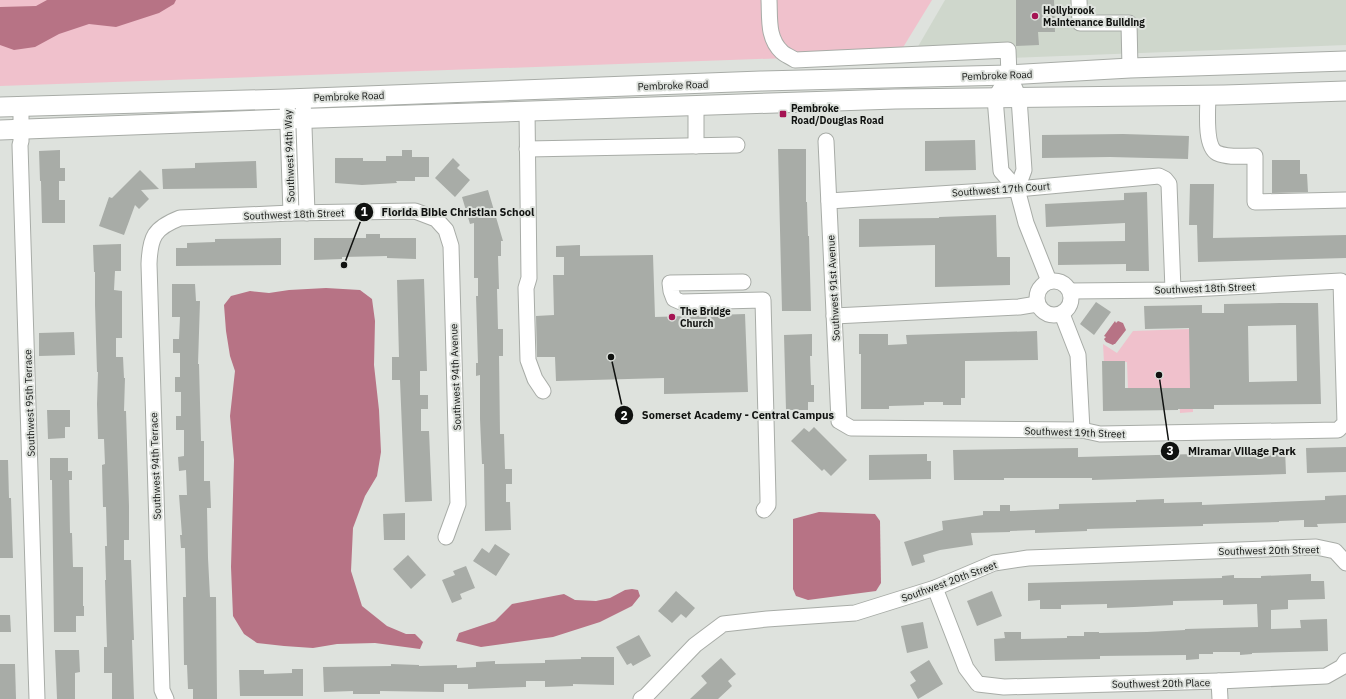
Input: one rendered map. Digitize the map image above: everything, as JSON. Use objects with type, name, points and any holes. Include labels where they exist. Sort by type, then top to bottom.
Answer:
[{"type":"main road","name":"Pembroke Road","points":[[0,108],[761,81],[1009,75],[1130,68],[1346,61]]},
{"type":"main road","points":[[695,84],[696,106]]},
{"type":"main road","name":"Pembroke Road","points":[[0,130],[296,118],[895,99],[1208,95],[1346,91]]},
{"type":"street","points":[[769,0],[770,32],[776,45],[782,52],[795,60],[1008,50],[1009,75],[1019,98],[1024,170],[1017,189]]},
{"type":"street","points":[[1079,0],[1080,23],[1129,22],[1130,68]]},
{"type":"street","points":[[1009,75],[995,98],[1001,171],[1017,189],[1026,223],[1049,281]]},
{"type":"street","points":[[1208,95],[1208,134],[1211,147],[1217,153],[1230,156],[1255,156],[1256,202],[1346,200]]},
{"type":"street","name":"Southwest 94th Way","points":[[295,98],[307,213]]},
{"type":"street","points":[[696,106],[696,146]]},
{"type":"street","name":"Southwest 95th Terrace","points":[[21,107],[20,153],[37,699]]},
{"type":"street","points":[[527,111],[529,278],[526,288],[528,360],[535,379],[543,392]]},
{"type":"street","name":"Southwest 94th Way","points":[[291,213],[296,118]]},
{"type":"street","name":"Southwest 91st Avenue","points":[[826,141],[839,421],[850,428]]},
{"type":"street","points":[[527,149],[737,145]]},
{"type":"street","name":"Southwest 17th Court","points":[[829,201],[1017,189],[1159,176],[1170,184],[1173,290]]},
{"type":"street","name":"Southwest 18th Street","points":[[156,233],[166,224],[180,218],[291,213],[415,211],[436,219]]},
{"type":"street","name":"Southwest 94th Avenue","points":[[436,219],[446,230],[451,246],[458,504],[446,537]]},
{"type":"street","name":"Southwest 94th Terrace","points":[[156,233],[149,247],[149,264],[162,690],[166,699]]},
{"type":"street","points":[[1049,281],[1060,282],[1070,291],[1070,304],[1066,311],[1062,314],[1054,316],[1047,314],[1041,311],[1037,304],[1036,298],[1038,291],[1041,286],[1049,281]]},
{"type":"street","name":"Southwest 18th Street","points":[[1070,291],[1173,290],[1341,281],[1345,423]]},
{"type":"street","points":[[743,282],[670,283],[674,299],[680,302],[763,300],[768,498],[768,505],[764,510]]},
{"type":"street","points":[[834,316],[1019,308],[1037,304]]},
{"type":"street","points":[[1062,314],[1078,355],[1082,430]]},
{"type":"street","name":"Southwest 19th Street","points":[[850,428],[1082,430],[1100,434],[1338,430],[1345,423]]},
{"type":"street","name":"Southwest 20th Street","points":[[641,699],[646,696],[695,645],[723,624],[767,619],[855,613],[935,588],[994,563],[1028,558],[1316,547],[1335,551],[1346,563]]},
{"type":"street","name":"Southwest 20th Place","points":[[935,588],[966,668],[978,684],[1004,687],[1219,681],[1326,676],[1344,664]]},
{"type":"street","points":[[1219,681],[1220,699]]},
{"type":"shaded area","points":[[0,0],[932,0],[899,54],[0,86]]},
{"type":"shaded area","points":[[47,0],[176,0],[174,4],[159,13],[116,27],[89,24],[59,34],[35,47],[14,50],[0,45],[0,7],[36,6]]},
{"type":"shaded area","points":[[945,0],[1346,0],[1346,45],[909,62]]},
{"type":"shaded area","points":[[326,288],[360,290],[372,299],[375,321],[374,365],[379,410],[381,452],[377,476],[365,496],[353,528],[351,571],[362,606],[387,626],[406,634],[415,634],[423,642],[420,649],[375,643],[337,644],[313,648],[257,643],[244,634],[233,616],[231,567],[234,460],[230,416],[235,371],[230,356],[224,305],[231,296],[250,291],[269,293],[289,290]]},
{"type":"shaded area","points":[[1115,321],[1116,323],[1118,321],[1123,323],[1126,330],[1113,345],[1106,342],[1104,339],[1106,337],[1104,336]]},
{"type":"shaded area","points":[[1190,329],[1193,412],[1180,413],[1179,388],[1128,389],[1127,362],[1104,363],[1103,344],[1117,353],[1133,331]]},
{"type":"shaded area","points":[[819,512],[875,514],[880,521],[881,583],[876,591],[808,600],[796,596],[793,589],[793,519]]},
{"type":"shaded area","points":[[625,590],[638,590],[640,596],[632,606],[600,622],[553,637],[481,647],[456,641],[459,633],[495,621],[512,604],[564,594],[575,600],[596,601],[610,598]]},
{"type":"building","name":"Hollybrook Maintenance Building","points":[[1016,0],[1054,0],[1055,32],[1038,32],[1039,45],[1016,46]]},
{"type":"building","points":[[1123,134],[1189,136],[1188,159],[1110,157],[1042,158],[1042,135]]},
{"type":"building","points":[[975,140],[976,170],[925,171],[925,141]]},
{"type":"building","points":[[778,149],[806,149],[806,202],[809,236],[811,311],[782,311]]},
{"type":"building","points":[[60,150],[60,168],[65,168],[65,181],[59,181],[59,200],[65,200],[65,223],[42,223],[39,151]]},
{"type":"building","points":[[402,150],[412,150],[412,157],[429,157],[429,177],[415,177],[415,181],[396,181],[397,183],[362,185],[335,183],[335,158],[363,158],[363,161],[386,161],[386,156],[402,156]]},
{"type":"building","points":[[453,158],[460,165],[457,168],[470,180],[455,197],[435,178]]},
{"type":"building","points":[[1272,160],[1300,160],[1300,174],[1307,174],[1308,192],[1272,193]]},
{"type":"building","points":[[256,161],[257,188],[163,189],[162,169],[195,168],[195,163]]},
{"type":"building","points":[[140,170],[159,189],[141,190],[149,199],[139,209],[135,205],[124,235],[99,226],[109,197],[112,198]]},
{"type":"building","points":[[1190,184],[1214,184],[1213,238],[1346,235],[1346,258],[1198,262],[1197,225],[1189,225]]},
{"type":"building","points":[[488,190],[503,241],[501,241],[501,256],[498,256],[499,289],[497,289],[498,329],[503,329],[503,356],[499,356],[500,434],[504,434],[505,469],[512,469],[512,484],[506,484],[506,502],[510,502],[511,530],[485,531],[484,464],[482,464],[480,419],[480,375],[476,376],[476,363],[478,363],[476,296],[478,296],[478,278],[474,278],[474,223],[470,224],[462,197]]},
{"type":"building","points":[[1147,192],[1149,271],[1126,271],[1126,264],[1058,265],[1058,242],[1125,241],[1125,223],[1046,227],[1045,204],[1124,200],[1124,193]]},
{"type":"building","points":[[996,215],[997,257],[1010,257],[1010,285],[935,287],[935,245],[859,247],[859,219],[939,218]]},
{"type":"building","points":[[366,234],[380,234],[380,238],[416,238],[416,259],[387,258],[387,256],[342,257],[342,259],[314,260],[314,238],[366,238]]},
{"type":"building","points":[[281,238],[281,265],[176,266],[176,248],[187,248],[187,243],[215,242],[215,239]]},
{"type":"building","points":[[121,244],[121,271],[115,271],[114,290],[122,291],[122,338],[116,338],[116,357],[123,357],[125,378],[124,411],[126,411],[129,540],[124,540],[124,560],[131,560],[134,640],[132,640],[134,699],[112,699],[112,673],[104,673],[104,647],[107,647],[105,546],[107,546],[106,507],[103,507],[102,465],[105,464],[104,439],[98,439],[98,372],[93,245]]},
{"type":"building","points":[[580,245],[580,256],[653,255],[655,317],[745,314],[748,392],[664,394],[664,378],[556,381],[555,357],[537,357],[536,316],[554,315],[553,275],[564,275],[564,257],[556,257],[556,246]]},
{"type":"building","points":[[424,279],[427,371],[420,371],[420,395],[428,395],[428,409],[421,409],[421,431],[429,431],[432,501],[405,502],[400,380],[392,380],[392,357],[399,357],[397,280]]},
{"type":"building","points":[[172,284],[195,284],[196,301],[200,301],[198,364],[201,441],[204,441],[204,481],[210,481],[211,508],[207,508],[208,558],[210,597],[216,597],[217,699],[193,699],[193,689],[188,689],[187,665],[184,665],[183,597],[186,597],[185,548],[181,548],[180,535],[182,535],[179,495],[187,495],[186,470],[179,471],[178,457],[184,456],[184,430],[176,430],[176,416],[181,416],[181,392],[175,392],[175,377],[180,377],[180,353],[173,353],[173,339],[179,339],[180,317],[172,317]]},
{"type":"building","points":[[1096,302],[1111,312],[1094,335],[1080,324]]},
{"type":"building","points":[[1318,303],[1321,404],[1214,405],[1214,409],[1103,411],[1102,361],[1125,361],[1125,388],[1190,388],[1189,328],[1145,329],[1144,306],[1202,305],[1202,313],[1224,313],[1224,304]],"holes":[[[1296,325],[1297,381],[1249,382],[1248,326]]]},
{"type":"building","points":[[1037,331],[1038,360],[965,361],[965,398],[961,398],[961,405],[943,405],[943,402],[924,402],[924,405],[889,406],[889,409],[861,409],[861,354],[859,354],[859,334],[888,334],[888,345],[907,344],[906,335]]},
{"type":"building","points":[[74,332],[75,355],[39,356],[39,333]]},
{"type":"building","points":[[812,334],[812,356],[810,356],[811,385],[814,385],[814,402],[808,402],[808,410],[786,410],[784,335]]},
{"type":"building","points":[[47,410],[70,410],[70,427],[65,427],[65,438],[48,439]]},
{"type":"building","points":[[814,427],[847,460],[831,476],[824,469],[822,471],[791,441],[804,428],[809,432]]},
{"type":"building","points":[[1346,447],[1346,472],[1307,473],[1306,448]]},
{"type":"building","points":[[1078,448],[1078,457],[1196,454],[1196,451],[1285,449],[1286,474],[1092,480],[1092,478],[1004,478],[1004,480],[954,480],[953,450]]},
{"type":"building","points":[[927,454],[927,461],[931,461],[931,479],[869,480],[869,455]]},
{"type":"building","points":[[50,458],[68,458],[68,471],[72,471],[72,480],[69,480],[70,533],[72,533],[73,567],[83,567],[84,606],[84,616],[76,616],[76,632],[54,632],[52,480],[50,480]]},
{"type":"building","points":[[0,460],[8,460],[13,558],[0,558]]},
{"type":"building","points":[[1346,495],[1346,523],[1317,524],[1318,527],[1304,527],[1304,520],[1203,524],[1203,526],[1087,529],[1087,531],[1035,533],[1035,530],[971,533],[973,545],[940,550],[923,555],[925,562],[912,566],[904,542],[943,530],[942,521],[983,515],[983,511],[1000,511],[1000,505],[1010,505],[1010,511],[1059,509],[1059,504],[1136,502],[1136,500],[1164,499],[1164,503],[1202,502],[1202,505],[1325,500],[1325,496]]},
{"type":"building","points":[[405,513],[405,540],[384,540],[383,514]]},
{"type":"building","points":[[495,544],[510,554],[496,576],[473,561],[482,548],[489,553]]},
{"type":"building","points":[[408,555],[426,575],[411,589],[393,569]]},
{"type":"building","points":[[466,566],[475,588],[460,594],[462,599],[452,603],[442,580],[455,575],[453,571]]},
{"type":"building","points":[[1311,574],[1311,581],[1324,581],[1325,599],[1288,600],[1288,609],[1271,610],[1271,629],[1301,628],[1300,620],[1327,619],[1328,651],[1252,653],[1240,655],[1240,652],[1213,652],[1213,654],[1199,654],[1199,659],[1186,660],[1186,655],[1100,656],[1100,659],[995,661],[994,639],[1005,638],[1004,632],[1021,632],[1021,639],[1067,638],[1067,636],[1084,636],[1084,632],[1147,632],[1185,629],[1258,627],[1257,604],[1223,605],[1223,600],[1173,601],[1173,605],[1107,608],[1107,604],[1061,605],[1061,609],[1040,609],[1040,600],[1028,601],[1028,583],[1222,578],[1222,576],[1234,575],[1234,578],[1261,578],[1261,576]]},
{"type":"building","points":[[676,591],[695,608],[686,618],[681,614],[672,623],[658,611]]},
{"type":"building","points":[[992,591],[1002,616],[977,626],[967,601]]},
{"type":"building","points":[[0,615],[10,615],[11,632],[0,632]]},
{"type":"building","points":[[923,622],[928,648],[907,653],[901,626]]},
{"type":"building","points":[[639,635],[651,656],[633,666],[631,663],[627,665],[616,647]]},
{"type":"building","points":[[55,650],[79,650],[80,672],[75,673],[75,699],[57,699]]},
{"type":"building","points":[[581,657],[614,657],[614,685],[573,684],[573,686],[545,687],[545,681],[526,681],[526,687],[468,689],[468,684],[444,684],[444,692],[380,691],[380,694],[353,694],[353,691],[324,692],[323,667],[391,666],[391,664],[419,666],[457,665],[457,668],[476,667],[476,662],[495,661],[495,664],[545,663],[545,660],[581,659]]},
{"type":"building","points":[[721,658],[736,674],[728,681],[732,686],[718,699],[690,699],[707,683],[701,676]]},
{"type":"building","points":[[929,660],[943,684],[918,699],[910,685],[916,681],[910,672]]},
{"type":"building","points":[[0,664],[15,664],[16,699],[0,699]]},
{"type":"building","points":[[292,669],[303,669],[303,696],[240,696],[239,670],[264,670],[264,674],[292,673]]},
{"type":"place","name":"Hollybrook Maintenance Building","points":[[1035,16]]},
{"type":"place","name":"Pembroke Road/Douglas Road","points":[[783,114]]},
{"type":"place","name":"Florida Bible Christian School","points":[[344,265]]},
{"type":"place","name":"The Bridge Church","points":[[672,317]]},
{"type":"place","name":"Somerset Academy - Central Campus","points":[[611,357]]},
{"type":"place","name":"Miramar Village Park","points":[[1159,375]]}]
